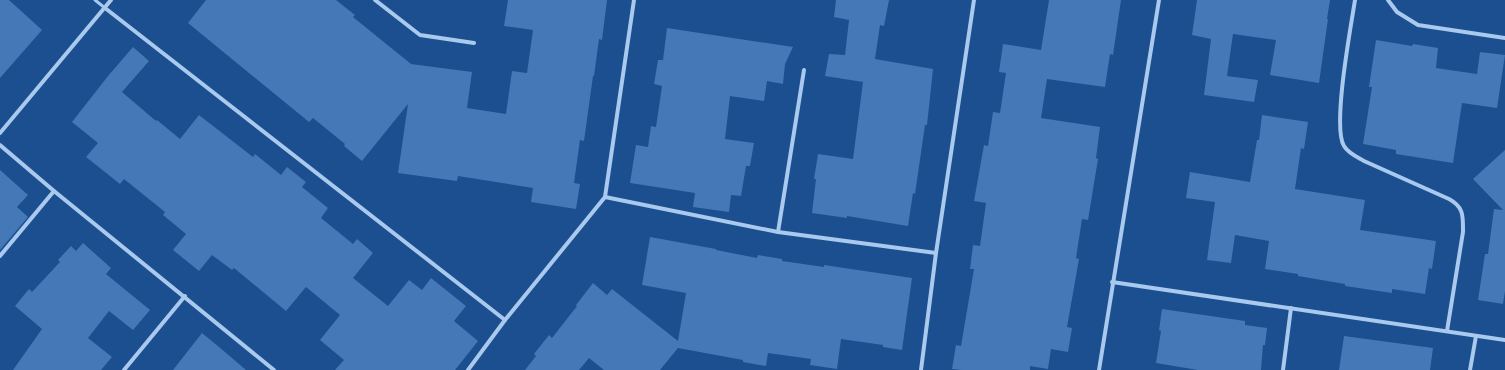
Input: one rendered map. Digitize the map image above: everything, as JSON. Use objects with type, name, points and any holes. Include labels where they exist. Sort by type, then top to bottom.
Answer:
[{"type":"street","points":[[0,133],[111,0]]},
{"type":"street","points":[[375,0],[420,35],[474,43]]},
{"type":"street","points":[[468,370],[505,320],[605,197],[634,0]]},
{"type":"street","points":[[921,370],[936,253],[974,0]]},
{"type":"street","points":[[1099,370],[1112,282],[1159,0]]},
{"type":"street","points":[[1355,0],[1342,87],[1340,131],[1344,146],[1352,154],[1364,161],[1456,203],[1461,211],[1463,220],[1462,232],[1447,331]]},
{"type":"street","points":[[1388,0],[1397,12],[1418,25],[1505,38]]},
{"type":"street","points":[[105,8],[505,320]]},
{"type":"street","points":[[778,232],[804,70]]},
{"type":"street","points":[[0,145],[54,191],[185,296],[274,370]]},
{"type":"street","points":[[0,256],[54,191]]},
{"type":"street","points":[[605,197],[778,232],[936,253]]},
{"type":"street","points":[[1112,282],[1505,340]]},
{"type":"street","points":[[124,370],[185,296]]},
{"type":"street","points":[[1282,370],[1291,308]]},
{"type":"street","points":[[1470,370],[1476,336]]},
{"type":"lane","points":[[95,0],[105,8]]},
{"type":"building","points":[[0,0],[9,0],[42,30],[0,78]]},
{"type":"building","points":[[206,0],[336,0],[355,15],[353,17],[411,64],[472,72],[467,108],[506,114],[512,71],[527,73],[533,30],[504,26],[508,0],[607,0],[602,40],[599,39],[584,141],[580,140],[574,183],[580,184],[576,209],[531,202],[533,188],[458,176],[457,181],[398,173],[408,104],[362,161],[344,146],[345,144],[313,118],[309,122],[188,23]]},
{"type":"building","points":[[836,0],[889,0],[884,26],[880,25],[875,59],[933,69],[927,125],[925,125],[915,194],[913,193],[908,226],[847,216],[847,218],[812,213],[816,179],[814,179],[818,154],[853,159],[863,82],[825,76],[829,54],[845,55],[849,20],[834,17]]},
{"type":"building","points":[[1049,0],[1121,0],[1113,55],[1110,54],[1105,87],[1047,79],[1041,118],[1100,127],[1096,158],[1098,159],[1088,220],[1082,219],[1076,258],[1079,259],[1067,327],[1072,328],[1068,352],[1051,349],[1048,369],[1030,366],[1030,370],[952,369],[956,345],[961,346],[974,269],[970,269],[973,245],[980,246],[986,203],[974,201],[984,145],[988,146],[993,112],[1000,113],[1006,73],[999,72],[1003,44],[1041,50]]},
{"type":"building","points":[[1197,0],[1330,0],[1319,83],[1270,75],[1276,40],[1233,34],[1227,76],[1258,80],[1254,102],[1204,95],[1211,39],[1192,35]]},
{"type":"building","points":[[667,28],[793,47],[785,64],[783,84],[767,81],[764,101],[730,96],[725,139],[754,143],[750,166],[746,166],[741,196],[731,195],[729,212],[693,207],[695,193],[630,183],[636,145],[648,147],[651,126],[656,127],[662,86],[654,84],[658,60],[663,60]]},
{"type":"building","points":[[1376,40],[1412,46],[1413,44],[1438,48],[1436,68],[1477,74],[1480,52],[1505,55],[1497,108],[1462,103],[1453,163],[1396,154],[1396,150],[1363,144],[1372,87],[1369,87]]},
{"type":"building","points":[[133,47],[149,61],[122,92],[180,139],[199,115],[253,157],[255,154],[281,175],[287,167],[306,182],[302,187],[328,208],[321,218],[353,244],[357,239],[373,253],[353,278],[388,306],[409,280],[422,290],[431,278],[466,306],[454,321],[478,341],[455,370],[335,370],[344,360],[320,340],[340,315],[306,287],[286,311],[234,268],[232,270],[212,255],[199,271],[173,250],[186,234],[163,215],[165,212],[124,179],[120,184],[86,157],[98,143],[72,122]]},
{"type":"building","points":[[1262,115],[1308,122],[1304,149],[1301,148],[1295,189],[1365,200],[1360,230],[1436,241],[1432,269],[1429,268],[1425,294],[1392,289],[1392,293],[1345,286],[1345,284],[1298,276],[1298,274],[1265,269],[1269,241],[1235,235],[1231,263],[1207,260],[1215,202],[1186,198],[1190,172],[1250,182],[1257,140],[1259,140]]},
{"type":"building","points":[[1505,150],[1505,291],[1503,304],[1478,300],[1485,254],[1488,254],[1494,209],[1503,210],[1473,179]]},
{"type":"building","points":[[0,170],[28,195],[17,207],[28,217],[0,250]]},
{"type":"building","points":[[650,237],[757,258],[758,255],[782,259],[782,261],[824,267],[824,265],[912,278],[902,350],[883,347],[883,345],[841,339],[837,369],[810,365],[811,359],[768,353],[766,366],[743,362],[743,360],[678,348],[660,370],[604,370],[589,358],[579,370],[525,370],[536,356],[534,354],[549,335],[552,338],[593,283],[607,295],[612,289],[678,341],[686,293],[642,285]]},
{"type":"building","points":[[83,243],[111,268],[106,274],[150,310],[133,330],[109,311],[88,338],[112,357],[101,370],[13,370],[42,329],[15,306],[29,289],[32,292],[60,262],[58,260],[71,246],[76,251]]},
{"type":"building","points":[[1162,309],[1245,321],[1245,325],[1267,328],[1265,345],[1263,345],[1261,370],[1198,370],[1156,363],[1161,331],[1159,330]]},
{"type":"building","points":[[202,333],[219,347],[246,370],[173,370]]},
{"type":"building","points":[[1344,336],[1433,348],[1430,370],[1339,370]]}]
